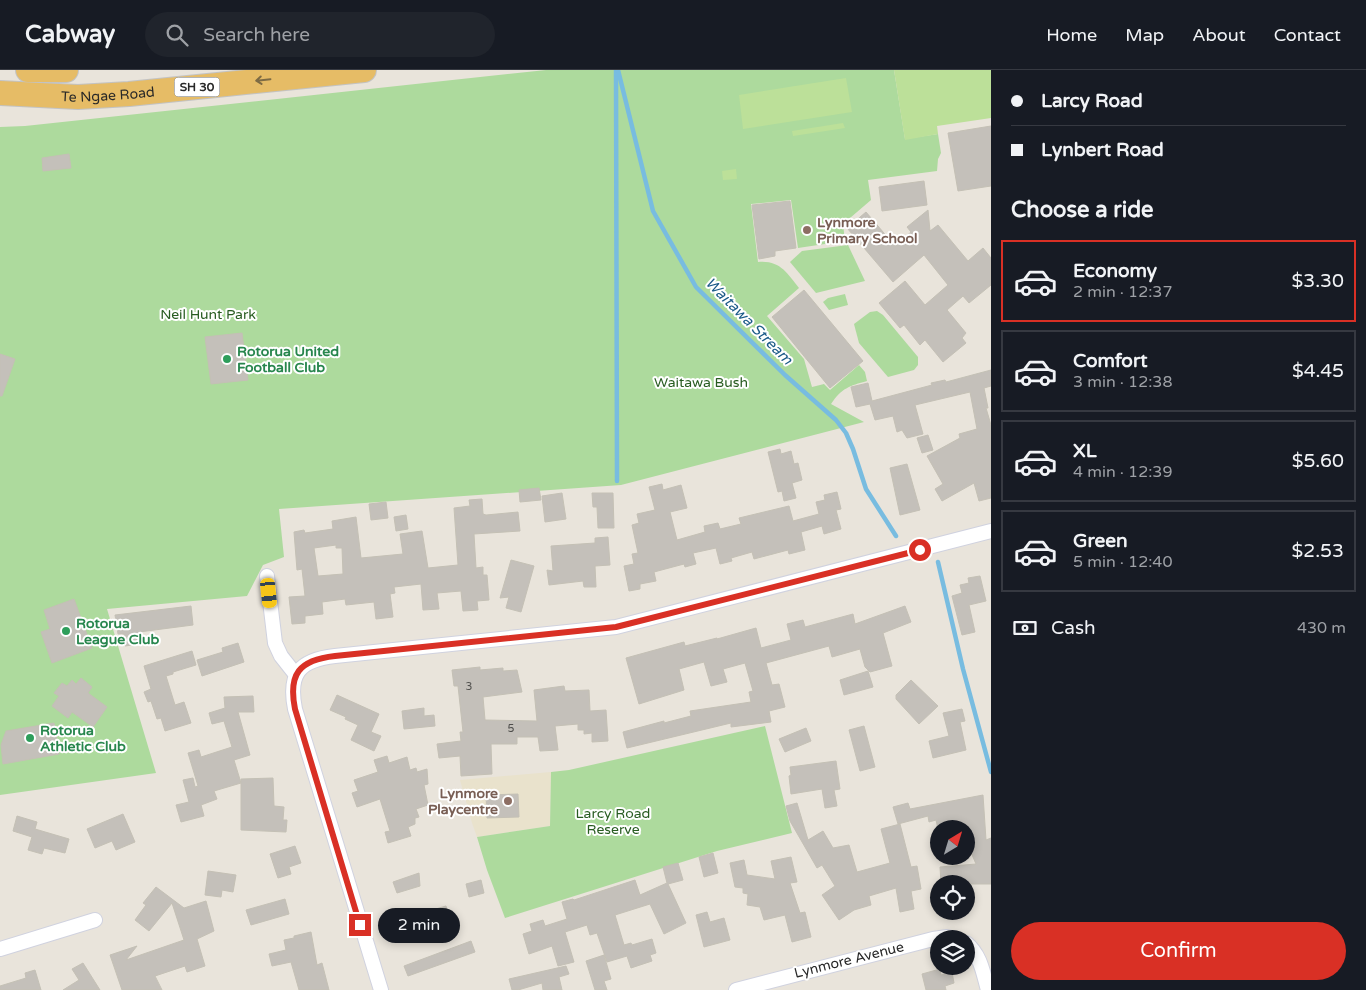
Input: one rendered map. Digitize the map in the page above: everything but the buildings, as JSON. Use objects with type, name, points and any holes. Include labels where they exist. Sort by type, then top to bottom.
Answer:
[{"type":"highway","name":"Te Ngae Road","points":[[28,70],[66,70]]},
{"type":"highway","name":"Te Ngae Road","points":[[0,93],[78,97],[129,94],[364,70]]},
{"type":"street","points":[[380,990],[295,709],[292,694],[293,682],[296,675],[307,664],[330,656],[631,624],[991,531]]},
{"type":"street","points":[[267,576],[274,642],[281,656],[296,675]]},
{"type":"street","points":[[0,949],[95,920]]},
{"type":"street","name":"Lynmore Avenue","points":[[736,990],[930,940]]},
{"type":"street","points":[[975,952],[981,964],[988,990]]},
{"type":"shaded area","name":"Lynmore Playcentre","points":[[551,772],[550,826],[477,837],[460,780]]},
{"type":"green space","name":"Neil Hunt Park","points":[[546,70],[894,70],[905,139],[938,134],[941,153],[938,159],[937,171],[868,180],[871,200],[843,224],[845,241],[798,248],[791,200],[751,204],[758,262],[777,265],[787,273],[799,288],[767,316],[804,359],[812,387],[824,384],[830,390],[859,365],[865,372],[867,381],[846,388],[831,404],[864,422],[621,485],[279,509],[284,557],[263,565],[247,596],[107,609],[156,773],[0,795],[0,127],[25,126]]},
{"type":"green space","points":[[894,70],[991,70],[991,118],[937,126],[938,134],[905,140]]},
{"type":"green space","points":[[846,78],[852,112],[743,129],[739,95]]},
{"type":"green space","points":[[843,123],[845,128],[793,136],[792,131]]},
{"type":"green space","points":[[736,169],[737,179],[723,180],[722,171]]},
{"type":"green space","points":[[848,245],[865,281],[816,293],[790,262],[802,251]]},
{"type":"green space","points":[[845,294],[848,305],[829,310],[823,302],[828,298]]},
{"type":"green space","points":[[877,311],[883,315],[918,357],[918,365],[914,370],[888,377],[859,343],[854,324],[870,312]]},
{"type":"green space","name":"Larcy Road Reserve","points":[[765,726],[792,833],[717,851],[505,918],[477,837],[550,826],[551,772],[569,770]]},
{"type":"waterway","points":[[616,70],[617,481]]},
{"type":"waterway","name":"Waitawa Stream","points":[[618,70],[653,211],[696,287],[785,375],[836,420],[846,433],[853,449],[866,489],[896,536]]},
{"type":"waterway","name":"Waitawa Stream","points":[[938,562],[963,669],[991,772]]},
{"type":"place","name":"Lynmore Primary School","points":[[807,230]]},
{"type":"place","name":"Rotorua United Football Club","points":[[227,359]]},
{"type":"place","name":"Rotorua League Club","points":[[66,631]]},
{"type":"place","name":"Rotorua Athletic Club","points":[[30,738]]},
{"type":"place","name":"Lynmore Playcentre","points":[[508,801]]},
{"type":"route","points":[[360,925],[295,709],[292,694],[293,682],[300,669],[307,664],[326,657],[616,627],[920,550]]},
{"type":"park label","name":"Waitawa Bush","points":[[701,382]]}]
